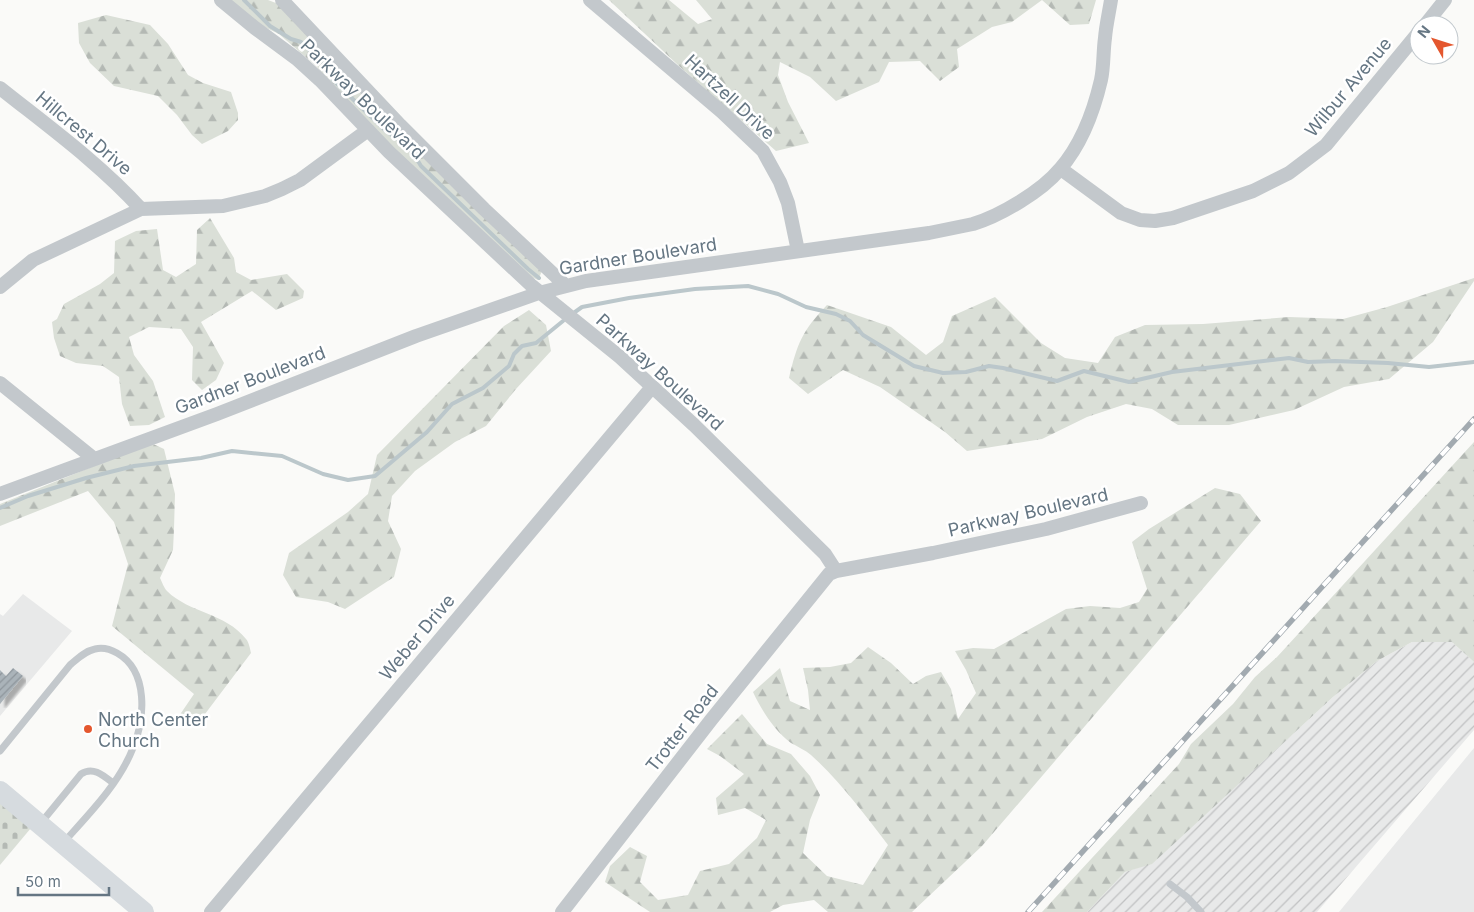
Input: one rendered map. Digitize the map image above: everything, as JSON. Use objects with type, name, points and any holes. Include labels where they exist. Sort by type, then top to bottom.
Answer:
[{"type":"main road","points":[[0,791],[144,912]]},
{"type":"street","name":"Parkway Boulevard","points":[[221,0],[255,28],[297,58],[368,130],[539,293],[620,357],[694,425],[825,554],[836,571],[1036,531],[1141,504]]},
{"type":"street","name":"Parkway Boulevard","points":[[282,0],[400,125],[484,209],[565,285]]},
{"type":"street","name":"Hartzell Drive","points":[[590,0],[722,112],[763,151],[780,182],[788,203],[798,251]]},
{"type":"street","name":"Gardner Boulevard","points":[[0,494],[93,458],[217,414],[416,336],[565,285],[928,233],[974,223],[994,216],[1028,196],[1061,169],[1078,142],[1096,97],[1102,72],[1110,0]]},
{"type":"street","points":[[1433,15],[1445,0]]},
{"type":"street","name":"Wilbur Avenue","points":[[1061,169],[1121,213],[1140,220],[1155,221],[1173,218],[1253,190],[1289,174],[1326,146],[1409,44]]},
{"type":"street","name":"Hillcrest Drive","points":[[0,88],[94,162],[141,209]]},
{"type":"street","points":[[0,287],[33,260],[141,209],[223,206],[265,196],[300,180],[368,130]]},
{"type":"street","points":[[0,383],[93,458]]},
{"type":"street","name":"Weber Drive","points":[[211,912],[652,387]]},
{"type":"street","name":"Trotter Road","points":[[562,912],[711,720],[825,578],[836,571]]},
{"type":"lane","points":[[0,751],[70,665],[82,655],[95,649],[108,648],[120,654],[128,662],[137,676],[141,694],[141,719],[133,749],[114,782],[63,844]]},
{"type":"lane","points":[[40,824],[81,774],[87,770],[95,771],[114,782]]},
{"type":"lane","points":[[1170,884],[1187,897],[1201,912]]},
{"type":"shaded area","points":[[23,594],[72,631],[0,716],[0,614],[3,616]]},
{"type":"shaded area","points":[[1412,642],[1452,642],[1474,662],[1474,730],[1317,912],[1087,912],[1125,872],[1152,863],[1333,697],[1377,661]]},
{"type":"shaded area","points":[[1474,748],[1474,912],[1339,912]]},
{"type":"green space","points":[[228,0],[268,0],[281,5],[388,118],[404,140],[431,162],[542,271],[538,280],[527,275],[396,154],[316,66],[279,34],[256,23]]},
{"type":"green space","points":[[609,0],[669,0],[698,24],[712,19],[696,0],[1042,0],[1012,22],[992,27],[957,49],[959,67],[940,81],[920,61],[889,62],[879,82],[836,101],[810,77],[780,62],[778,75],[788,102],[809,143],[776,151],[679,66]]},
{"type":"green space","points":[[1042,0],[1096,0],[1089,24],[1070,25]]},
{"type":"green space","points":[[106,15],[150,25],[168,44],[188,75],[203,83],[231,92],[238,113],[238,120],[228,131],[202,144],[158,96],[114,86],[90,63],[79,43],[78,23]]},
{"type":"green space","points":[[210,218],[234,258],[236,272],[251,280],[287,274],[304,291],[303,298],[276,310],[252,291],[201,322],[224,363],[216,380],[202,390],[192,380],[193,347],[181,329],[149,327],[129,337],[134,355],[153,381],[165,417],[149,425],[130,426],[122,404],[119,377],[103,366],[76,363],[60,356],[54,338],[52,322],[57,319],[64,304],[100,284],[114,273],[115,241],[136,231],[157,229],[163,270],[176,277],[196,264],[197,230]]},
{"type":"green space","points":[[1474,278],[1474,281],[1433,342],[1389,379],[1344,387],[1294,410],[1229,425],[1178,425],[1152,409],[1126,404],[1087,417],[1042,439],[967,451],[945,432],[880,387],[843,370],[808,394],[789,378],[802,338],[827,305],[891,327],[926,355],[943,342],[952,316],[995,297],[1041,343],[1065,358],[1098,363],[1115,337],[1145,325],[1203,324],[1289,317],[1343,319],[1387,307]]},
{"type":"green space","points":[[529,310],[546,325],[551,351],[516,389],[486,426],[455,442],[415,471],[392,496],[388,521],[401,549],[394,577],[345,609],[328,602],[296,597],[283,575],[289,553],[348,512],[368,494],[377,455],[504,326]]},
{"type":"green space","points":[[1474,442],[1474,662],[1452,642],[1412,642],[1377,661],[1333,697],[1152,864],[1125,872],[1087,912],[1042,912],[1179,764],[1191,744],[1233,704],[1255,677],[1277,657]]},
{"type":"green space","points":[[151,443],[164,449],[175,494],[173,550],[160,578],[163,585],[167,591],[186,604],[218,618],[238,630],[247,640],[251,653],[205,714],[189,724],[179,716],[194,694],[112,626],[128,564],[114,522],[88,491],[0,526],[0,504]]},
{"type":"green space","points":[[1215,488],[1240,494],[1261,521],[982,846],[912,912],[828,912],[814,900],[783,905],[770,912],[650,912],[605,882],[610,866],[630,847],[647,856],[640,882],[658,900],[688,895],[700,871],[729,864],[757,838],[766,820],[745,808],[718,815],[716,798],[744,774],[707,749],[742,714],[767,744],[791,754],[810,776],[820,795],[810,820],[803,853],[827,876],[863,885],[888,845],[831,775],[809,753],[791,743],[779,732],[764,713],[753,692],[780,668],[790,701],[810,710],[803,668],[830,667],[851,663],[868,647],[891,663],[913,684],[926,676],[941,672],[951,689],[958,719],[976,693],[955,651],[973,648],[994,649],[1066,609],[1090,606],[1120,608],[1139,602],[1147,589],[1132,542],[1149,529]]},
{"type":"green space","points":[[0,803],[31,828],[0,865]]},
{"type":"building","points":[[13,668],[23,676],[0,704],[0,670],[6,676]]},
{"type":"waterway","points":[[244,0],[270,26],[291,39],[301,42],[324,64],[333,80],[386,131],[401,141],[413,153],[421,166],[539,278]]},
{"type":"waterway","points":[[575,312],[582,307],[629,298],[695,289],[748,286],[778,294],[806,307],[836,314],[850,321],[863,335],[914,366],[943,373],[966,372],[989,366],[1057,381],[1084,371],[1129,382],[1172,372],[1289,358],[1308,362],[1388,363],[1429,367],[1474,362]]},
{"type":"waterway","points":[[0,508],[28,496],[86,478],[134,466],[201,458],[232,451],[282,456],[323,474],[348,480],[375,476],[427,432],[452,404],[483,388],[509,366],[514,354],[522,346],[536,343],[563,321]]},
{"type":"railway","points":[[1028,912],[1474,419]]},
{"type":"place","name":"North Center Church","points":[[88,729]]}]
